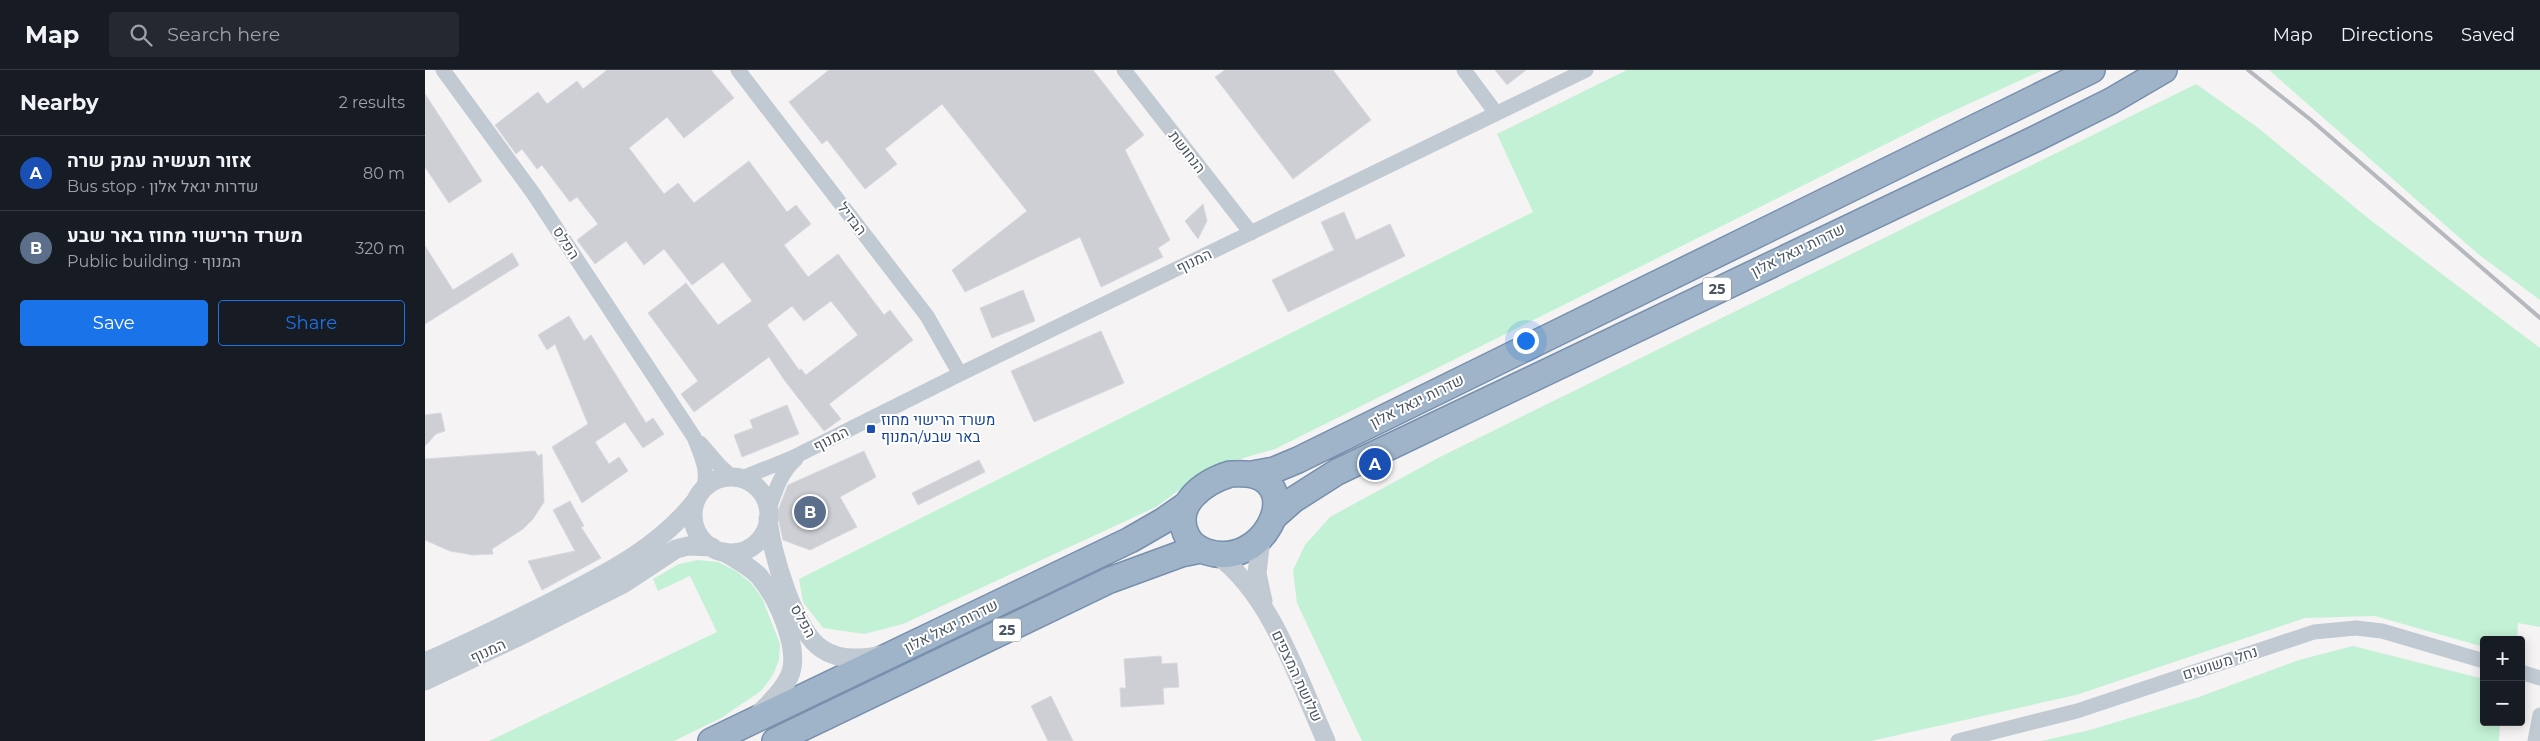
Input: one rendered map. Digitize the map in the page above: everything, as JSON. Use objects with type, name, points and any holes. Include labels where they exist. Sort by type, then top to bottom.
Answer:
[{"type":"highway","name":"שדרות יגאל אלון","points":[[1252,474],[1274,470],[1298,460],[2092,70]]},
{"type":"highway","name":"שדרות יגאל אלון","points":[[1275,516],[1293,500],[1337,472],[2043,135],[2111,101],[2164,70]]},
{"type":"highway","name":"25","points":[[1186,505],[1198,490],[1215,478],[1230,474],[1252,474]]},
{"type":"highway","points":[[1252,474],[1264,480],[1272,491],[1276,505],[1275,516]]},
{"type":"highway","name":"שדרות יגאל אלון","points":[[711,741],[1130,540],[1186,505]]},
{"type":"highway","points":[[1186,505],[1182,516],[1183,528],[1190,542],[1209,553]]},
{"type":"highway","name":"25","points":[[1209,553],[1242,551],[1261,537],[1275,516]]},
{"type":"highway","name":"שדרות יגאל אלון","points":[[775,741],[1110,580],[1173,556],[1209,553]]},
{"type":"street","name":"הפלס","points":[[443,70],[533,192],[694,437],[701,454],[706,482],[699,495]]},
{"type":"street","name":"הבדיל","points":[[738,70],[927,316],[960,374]]},
{"type":"street","name":"הנחושת","points":[[1124,70],[1251,234]]},
{"type":"street","points":[[1464,70],[1496,113]]},
{"type":"street","name":"המנוף","points":[[737,478],[803,452],[1586,70]]},
{"type":"street","name":"הפלס","points":[[682,420],[719,465],[737,478]]},
{"type":"street","name":"המנוף","points":[[768,515],[780,479],[788,466],[803,452]]},
{"type":"street","points":[[721,478],[737,478],[758,488],[767,503],[768,515],[761,535],[748,548],[736,552],[718,550],[703,541],[695,527],[693,511],[699,495],[721,478]]},
{"type":"street","name":"המנוף","points":[[425,662],[509,623],[614,569],[662,536],[682,518],[699,495]]},
{"type":"street","name":"הפלס","points":[[768,515],[773,553],[780,573],[792,603],[812,640],[822,650],[848,658],[895,653]]},
{"type":"street","name":"שלושת המצפים","points":[[1261,537],[1257,574],[1267,612],[1326,741]]},
{"type":"street","name":"המנוף","points":[[425,681],[609,591],[676,549],[688,546],[718,550]]},
{"type":"street","name":"הפלס","points":[[718,550],[750,568],[769,591],[790,638],[794,655],[790,673],[781,690],[752,722]]},
{"type":"street","name":"שלושת המצפים","points":[[1209,553],[1241,577],[1267,612]]},
{"type":"street","name":"נחל משושים","points":[[1958,741],[2077,711],[2314,632],[2356,628],[2383,631],[2480,660]]},
{"type":"street","points":[[2525,673],[2540,678]]},
{"type":"street","points":[[2535,741],[2540,715]]},
{"type":"green space","points":[[1627,70],[2043,70],[1940,117],[1275,449],[1216,466],[1194,479],[1156,507],[903,624],[864,634],[823,628],[803,602],[799,579],[1533,212],[1497,134]]},
{"type":"green space","points":[[2269,70],[2540,70],[2540,300],[2478,254]]},
{"type":"green space","points":[[2196,84],[2257,127],[2369,219],[2540,348],[2540,627],[2518,623],[2517,636],[2480,636],[2480,646],[2375,616],[2305,618],[2076,695],[1871,741],[1362,741],[1297,603],[1293,570],[1305,545],[1330,517],[1440,457]]},
{"type":"green space","points":[[698,560],[718,562],[736,571],[751,583],[762,598],[780,644],[779,660],[773,675],[761,691],[721,718],[674,741],[489,741],[717,632],[690,576],[658,591],[653,579],[679,564]]},
{"type":"green space","points":[[2353,646],[2480,678],[2480,726],[2500,726],[2499,741],[2041,741],[2090,730],[2199,697],[2299,660]]},
{"type":"building","points":[[607,70],[711,70],[734,98],[684,138],[667,117],[629,148],[664,194],[678,183],[694,203],[749,161],[787,212],[796,205],[811,224],[784,245],[808,277],[838,254],[884,315],[890,310],[913,340],[829,404],[841,419],[824,431],[769,357],[694,412],[681,394],[698,381],[648,313],[686,283],[718,325],[752,301],[723,262],[692,285],[664,249],[644,265],[626,241],[595,264],[577,240],[598,224],[577,197],[570,202],[542,165],[537,169],[522,149],[516,154],[495,125],[538,92],[547,104],[577,81],[583,89]],"holes":[[[831,301],[858,335],[806,375],[801,369],[799,370],[767,325],[792,306],[804,321]]]},
{"type":"building","points":[[829,70],[1093,70],[1144,135],[1125,150],[1170,240],[1158,248],[1163,257],[1101,287],[1080,237],[965,292],[952,270],[1027,211],[942,104],[885,149],[897,164],[865,189],[827,140],[822,144],[789,102]]},
{"type":"building","points":[[1225,70],[1333,70],[1371,120],[1293,179],[1215,77]]},
{"type":"building","points":[[1495,70],[1526,70],[1507,85]]},
{"type":"building","points":[[425,94],[482,181],[449,203],[425,167]]},
{"type":"building","points":[[1203,204],[1207,221],[1198,239],[1185,221]]},
{"type":"building","points":[[1344,212],[1356,240],[1390,224],[1405,256],[1288,312],[1272,280],[1334,250],[1321,222]]},
{"type":"building","points":[[425,246],[453,290],[512,253],[519,265],[425,324]]},
{"type":"building","points":[[1023,290],[1035,321],[992,338],[980,308]]},
{"type":"building","points":[[569,316],[584,341],[591,335],[646,423],[653,418],[664,434],[643,448],[625,422],[595,442],[609,464],[619,457],[628,471],[582,503],[552,447],[588,424],[555,344],[547,350],[538,335]]},
{"type":"building","points":[[1101,331],[1124,383],[1034,422],[1011,371]]},
{"type":"building","points":[[787,405],[799,434],[742,457],[734,435],[753,428],[750,420]]},
{"type":"building","points":[[441,413],[445,431],[436,434],[425,446],[425,415]]},
{"type":"building","points":[[535,451],[538,456],[542,454],[544,502],[533,519],[523,529],[492,549],[493,554],[473,555],[450,551],[425,540],[425,459]]},
{"type":"building","points":[[864,451],[876,477],[840,497],[857,527],[810,550],[783,540],[777,513],[788,485]]},
{"type":"building","points":[[979,460],[985,472],[918,505],[912,493]]},
{"type":"building","points":[[570,501],[584,526],[581,527],[601,558],[542,590],[528,561],[575,551],[553,510]]},
{"type":"building","points":[[1161,656],[1162,664],[1177,663],[1179,687],[1163,688],[1164,704],[1121,707],[1120,688],[1126,688],[1124,659]]},
{"type":"building","points":[[1051,696],[1073,741],[1048,741],[1031,706]]},
{"type":"railway","points":[[2248,70],[2311,120],[2540,318]]},
{"type":"place","name":"משרד הרישוי מחוז באר שבע/המנוף","points":[[871,429]]},
{"type":"place","name":"אזור תעשיה עמק שרה","points":[[1375,464]]},
{"type":"place","name":"משרד הרישוי מחוז באר שבע","points":[[810,512]]}]
